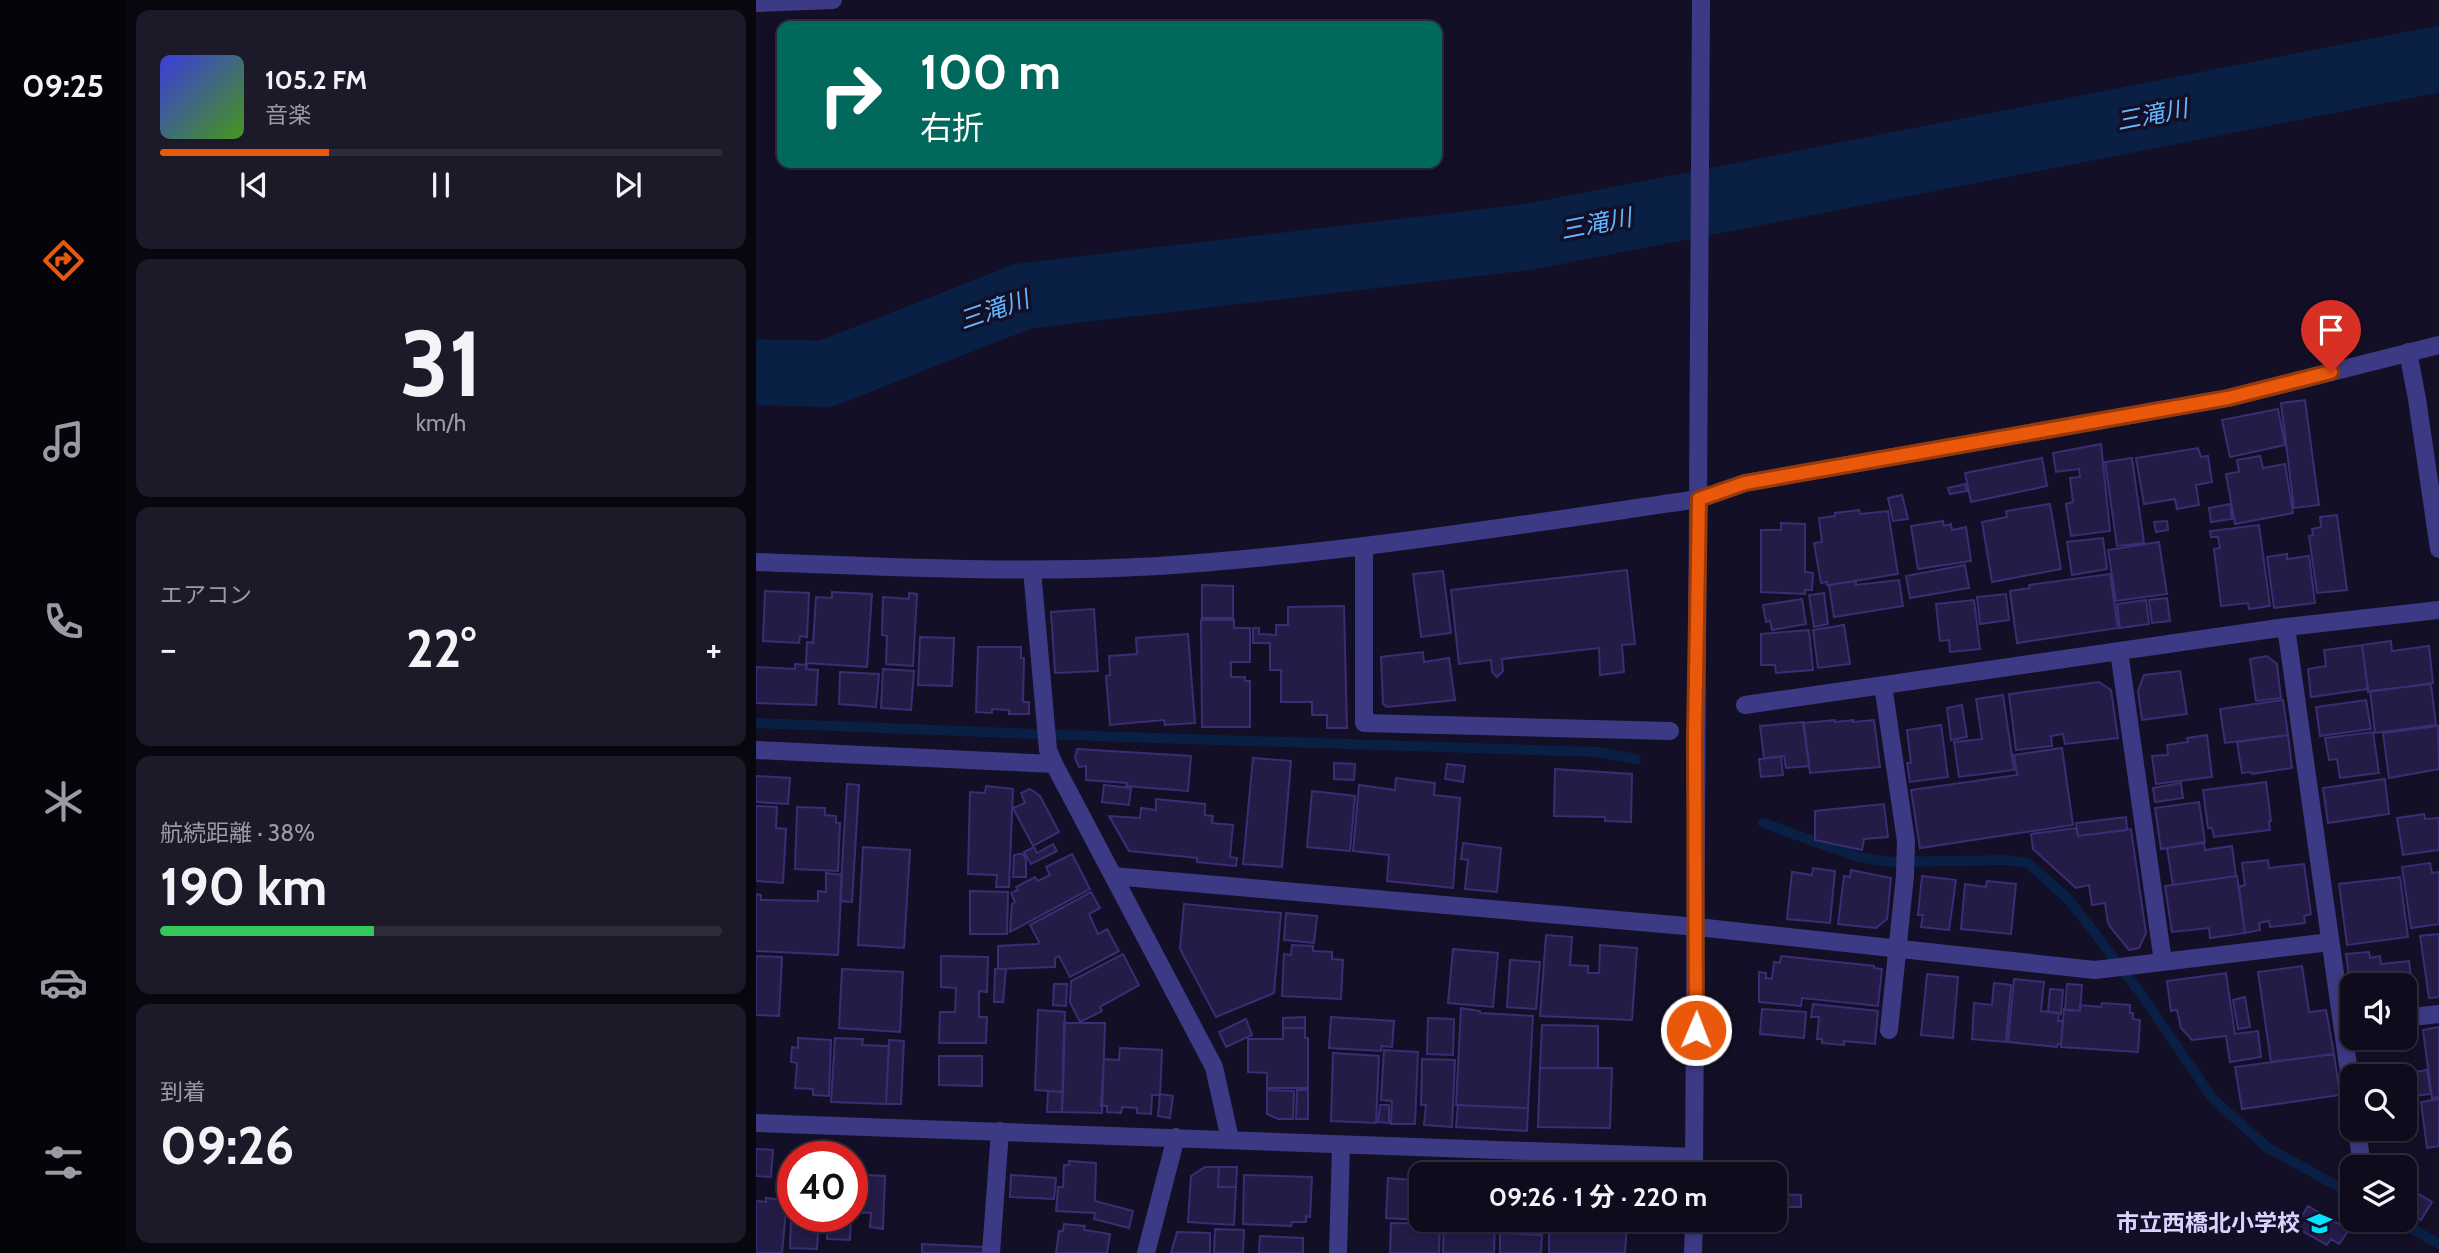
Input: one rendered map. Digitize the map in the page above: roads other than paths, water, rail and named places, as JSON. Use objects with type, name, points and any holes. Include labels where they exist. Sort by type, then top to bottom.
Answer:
[{"type":"street","points":[[756,4],[833,0]]},
{"type":"street","points":[[1694,1162],[1701,0]]},
{"type":"street","points":[[756,562],[1032,570],[1157,566],[1363,547],[2228,398],[2439,345]]},
{"type":"street","points":[[2408,352],[2439,550]]},
{"type":"street","points":[[1363,547],[1364,723],[1670,731]]},
{"type":"street","points":[[1032,570],[1051,757],[1214,1067],[1230,1139]]},
{"type":"street","points":[[1745,705],[2286,627],[2439,610]]},
{"type":"street","points":[[2286,627],[2330,942],[2340,991]]},
{"type":"street","points":[[2119,651],[2155,963]]},
{"type":"street","points":[[1883,685],[1906,841],[1905,876],[1889,1030]]},
{"type":"street","points":[[756,750],[1051,757]]},
{"type":"street","points":[[1113,876],[1697,927],[2095,970],[2330,942]]},
{"type":"street","points":[[2417,1016],[2439,1013]]},
{"type":"street","points":[[756,1123],[1230,1139],[1627,1162]]},
{"type":"street","points":[[991,1253],[1000,1131]]},
{"type":"street","points":[[1146,1253],[1176,1137]]},
{"type":"street","points":[[2359,1141],[2360,1152]]},
{"type":"street","points":[[1338,1253],[1341,1145]]},
{"type":"street","points":[[1693,1253],[1694,1232]]},
{"type":"waterway","name":"三滝川","points":[[756,372],[825,374],[1024,296],[1528,237],[2439,59]]},
{"type":"waterway","points":[[756,723],[1597,752],[1636,759]]},
{"type":"waterway","points":[[1763,823],[1858,857],[1892,862],[2007,860],[2028,863],[2069,900],[2139,991],[2213,1099],[2268,1148],[2340,1187]]},
{"type":"waterway","points":[[2417,1231],[2439,1244]]},
{"type":"place","name":"市立西橋北小学校","points":[[2320,1223]]}]
